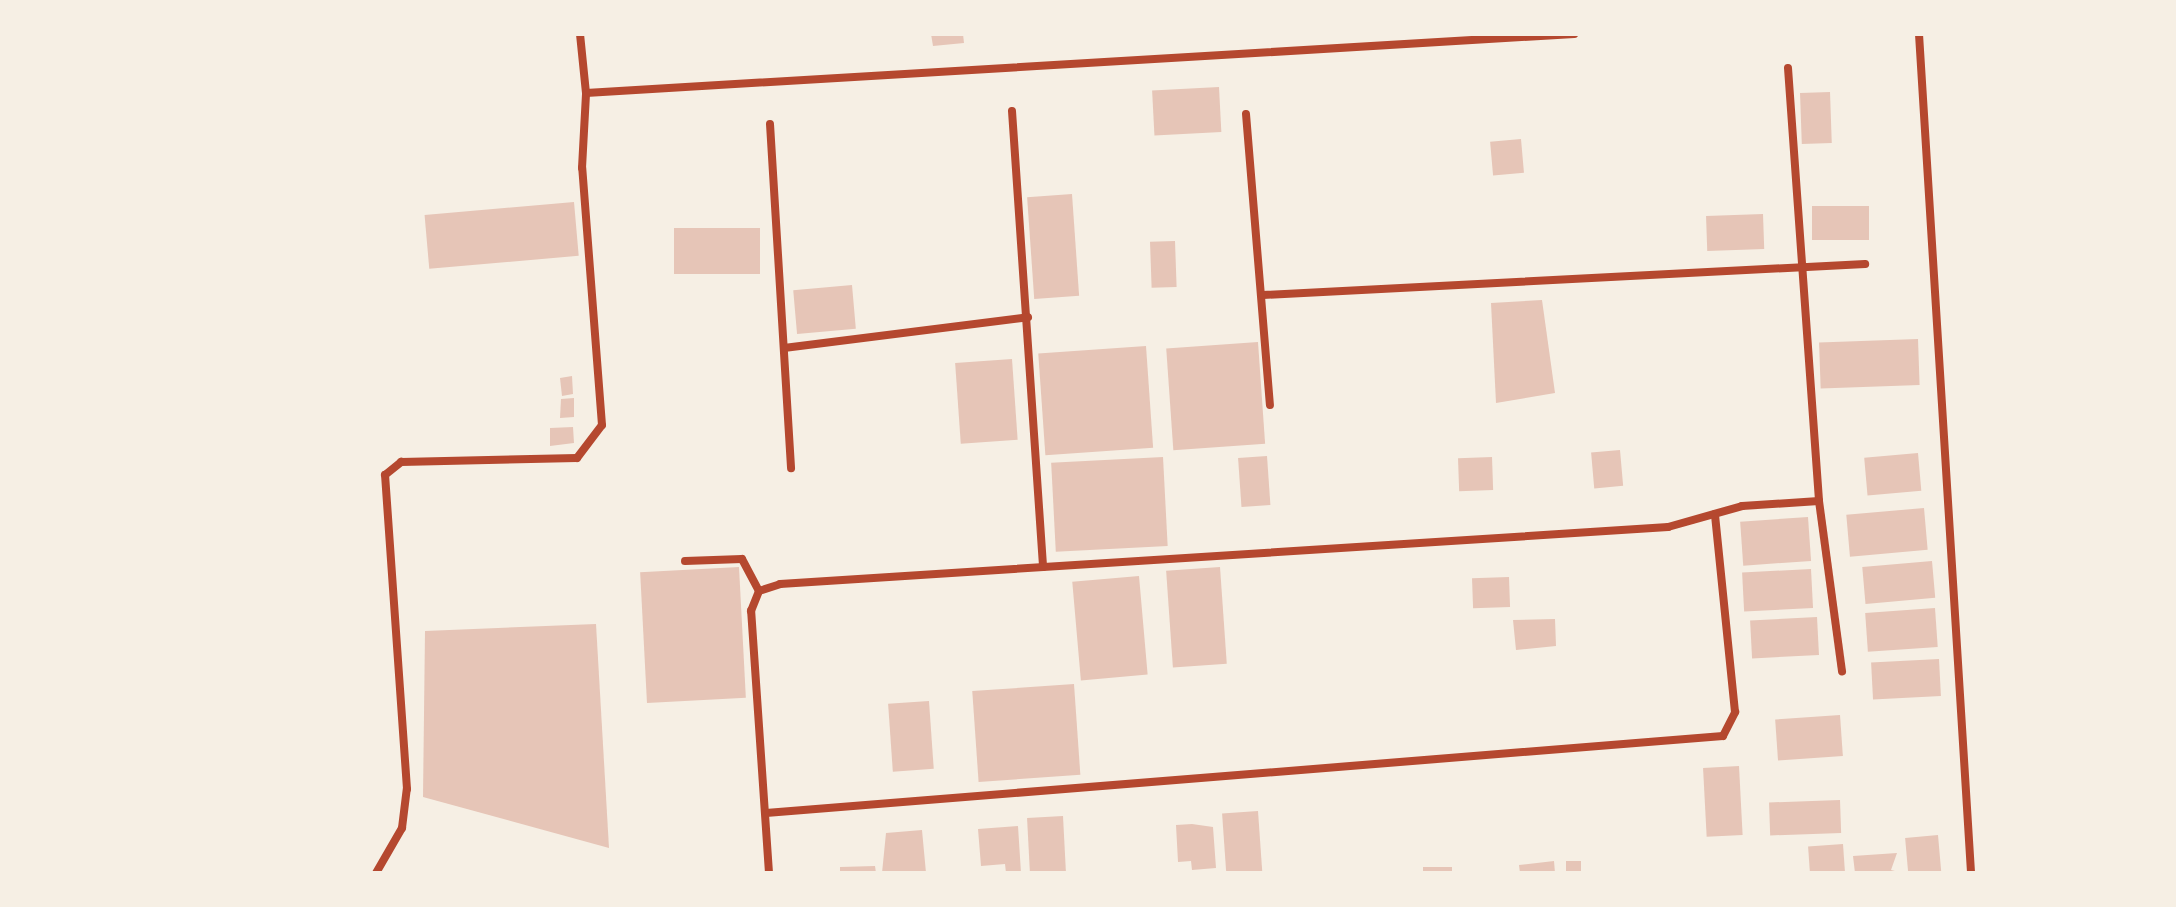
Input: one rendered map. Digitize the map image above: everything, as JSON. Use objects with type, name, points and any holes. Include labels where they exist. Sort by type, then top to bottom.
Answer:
[{"type":"street","points":[[376,873],[402,828],[407,789],[385,475],[401,462],[577,458],[602,425],[582,168],[586,93],[580,34]]},
{"type":"street","points":[[586,93],[1574,34]]},
{"type":"street","points":[[1919,34],[1971,873]]},
{"type":"street","points":[[1788,68],[1819,501],[1842,671]]},
{"type":"street","points":[[1012,111],[1043,567]]},
{"type":"street","points":[[1246,114],[1270,405]]},
{"type":"street","points":[[770,124],[791,468]]},
{"type":"street","points":[[1263,295],[1865,264]]},
{"type":"street","points":[[784,348],[1028,317]]},
{"type":"street","points":[[769,873],[751,611],[759,591],[780,584],[1654,528],[1715,514],[1819,501]]},
{"type":"street","points":[[766,813],[1723,736],[1735,712],[1715,514]]},
{"type":"street","points":[[685,561],[742,559],[759,591]]},
{"type":"building","points":[[931,34],[963,34],[964,43],[933,46]]},
{"type":"building","points":[[1219,87],[1221,132],[1154,135],[1152,91]]},
{"type":"building","points":[[1830,92],[1832,143],[1802,144],[1800,93]]},
{"type":"building","points":[[1521,139],[1524,173],[1493,176],[1490,142]]},
{"type":"building","points":[[1072,194],[1079,296],[1034,299],[1027,197]]},
{"type":"building","points":[[574,202],[579,256],[429,269],[425,215]]},
{"type":"building","points":[[1812,206],[1869,206],[1869,240],[1812,240]]},
{"type":"building","points":[[1763,214],[1764,249],[1707,251],[1706,216]]},
{"type":"building","points":[[674,228],[760,228],[760,274],[674,274]]},
{"type":"building","points":[[1175,241],[1177,287],[1152,288],[1150,242]]},
{"type":"building","points":[[852,285],[856,329],[797,334],[793,290]]},
{"type":"building","points":[[1542,300],[1555,393],[1496,403],[1491,303]]},
{"type":"building","points":[[1918,339],[1920,385],[1821,388],[1819,342]]},
{"type":"building","points":[[1258,342],[1265,444],[1173,450],[1166,348]]},
{"type":"building","points":[[1146,346],[1153,448],[1045,455],[1038,354]]},
{"type":"building","points":[[1012,359],[1018,440],[961,444],[955,363]]},
{"type":"building","points":[[572,376],[573,394],[562,396],[560,378]]},
{"type":"building","points":[[574,398],[574,417],[560,418],[561,399]]},
{"type":"building","points":[[573,427],[574,443],[550,446],[550,428]]},
{"type":"building","points":[[1620,450],[1623,486],[1594,488],[1591,453]]},
{"type":"building","points":[[1918,453],[1921,491],[1868,496],[1864,458]]},
{"type":"building","points":[[1267,456],[1270,505],[1241,507],[1238,458]]},
{"type":"building","points":[[1163,457],[1168,546],[1056,552],[1051,463]]},
{"type":"building","points":[[1492,457],[1493,490],[1459,491],[1458,458]]},
{"type":"building","points":[[1924,508],[1928,550],[1850,557],[1846,515]]},
{"type":"building","points":[[1808,517],[1811,561],[1743,566],[1740,522]]},
{"type":"building","points":[[1932,561],[1935,598],[1865,604],[1862,567]]},
{"type":"building","points":[[739,567],[746,698],[647,703],[640,572]]},
{"type":"building","points":[[1220,567],[1227,664],[1173,668],[1166,571]]},
{"type":"building","points":[[1811,569],[1813,608],[1744,612],[1742,573]]},
{"type":"building","points":[[1139,576],[1148,675],[1081,680],[1072,582]]},
{"type":"building","points":[[1509,577],[1510,607],[1473,608],[1472,578]]},
{"type":"building","points":[[1935,608],[1938,647],[1868,652],[1865,613]]},
{"type":"building","points":[[1817,617],[1819,655],[1752,658],[1750,621]]},
{"type":"building","points":[[1555,619],[1556,646],[1516,650],[1513,620]]},
{"type":"building","points":[[596,624],[609,848],[423,797],[425,631]]},
{"type":"building","points":[[1939,659],[1941,696],[1873,700],[1871,663]]},
{"type":"building","points":[[1074,684],[1080,775],[979,782],[972,691]]},
{"type":"building","points":[[929,701],[934,769],[893,772],[888,704]]},
{"type":"building","points":[[1840,715],[1843,756],[1778,760],[1775,720]]},
{"type":"building","points":[[1739,766],[1743,835],[1707,837],[1703,768]]},
{"type":"building","points":[[1840,800],[1841,833],[1770,835],[1769,802]]},
{"type":"building","points":[[1258,811],[1262,872],[1226,873],[1222,814]]},
{"type":"building","points":[[1063,816],[1066,873],[1030,873],[1027,818]]},
{"type":"building","points":[[1176,825],[1213,827],[1216,868],[1192,870],[1191,861],[1178,862]]},
{"type":"building","points":[[1018,826],[1021,873],[1006,873],[1005,864],[981,866],[978,829]]},
{"type":"building","points":[[922,830],[926,873],[882,873],[886,833]]},
{"type":"building","points":[[1938,835],[1941,873],[1908,873],[1905,838]]},
{"type":"building","points":[[1843,844],[1845,873],[1810,873],[1808,846]]},
{"type":"building","points":[[1897,853],[1891,870],[1903,873],[1855,873],[1853,856]]},
{"type":"building","points":[[1554,861],[1555,873],[1520,873],[1519,865]]},
{"type":"building","points":[[1566,861],[1581,861],[1581,873],[1566,873]]},
{"type":"building","points":[[875,866],[876,873],[840,873],[840,867]]},
{"type":"building","points":[[1423,867],[1452,867],[1452,873],[1423,873]]}]
